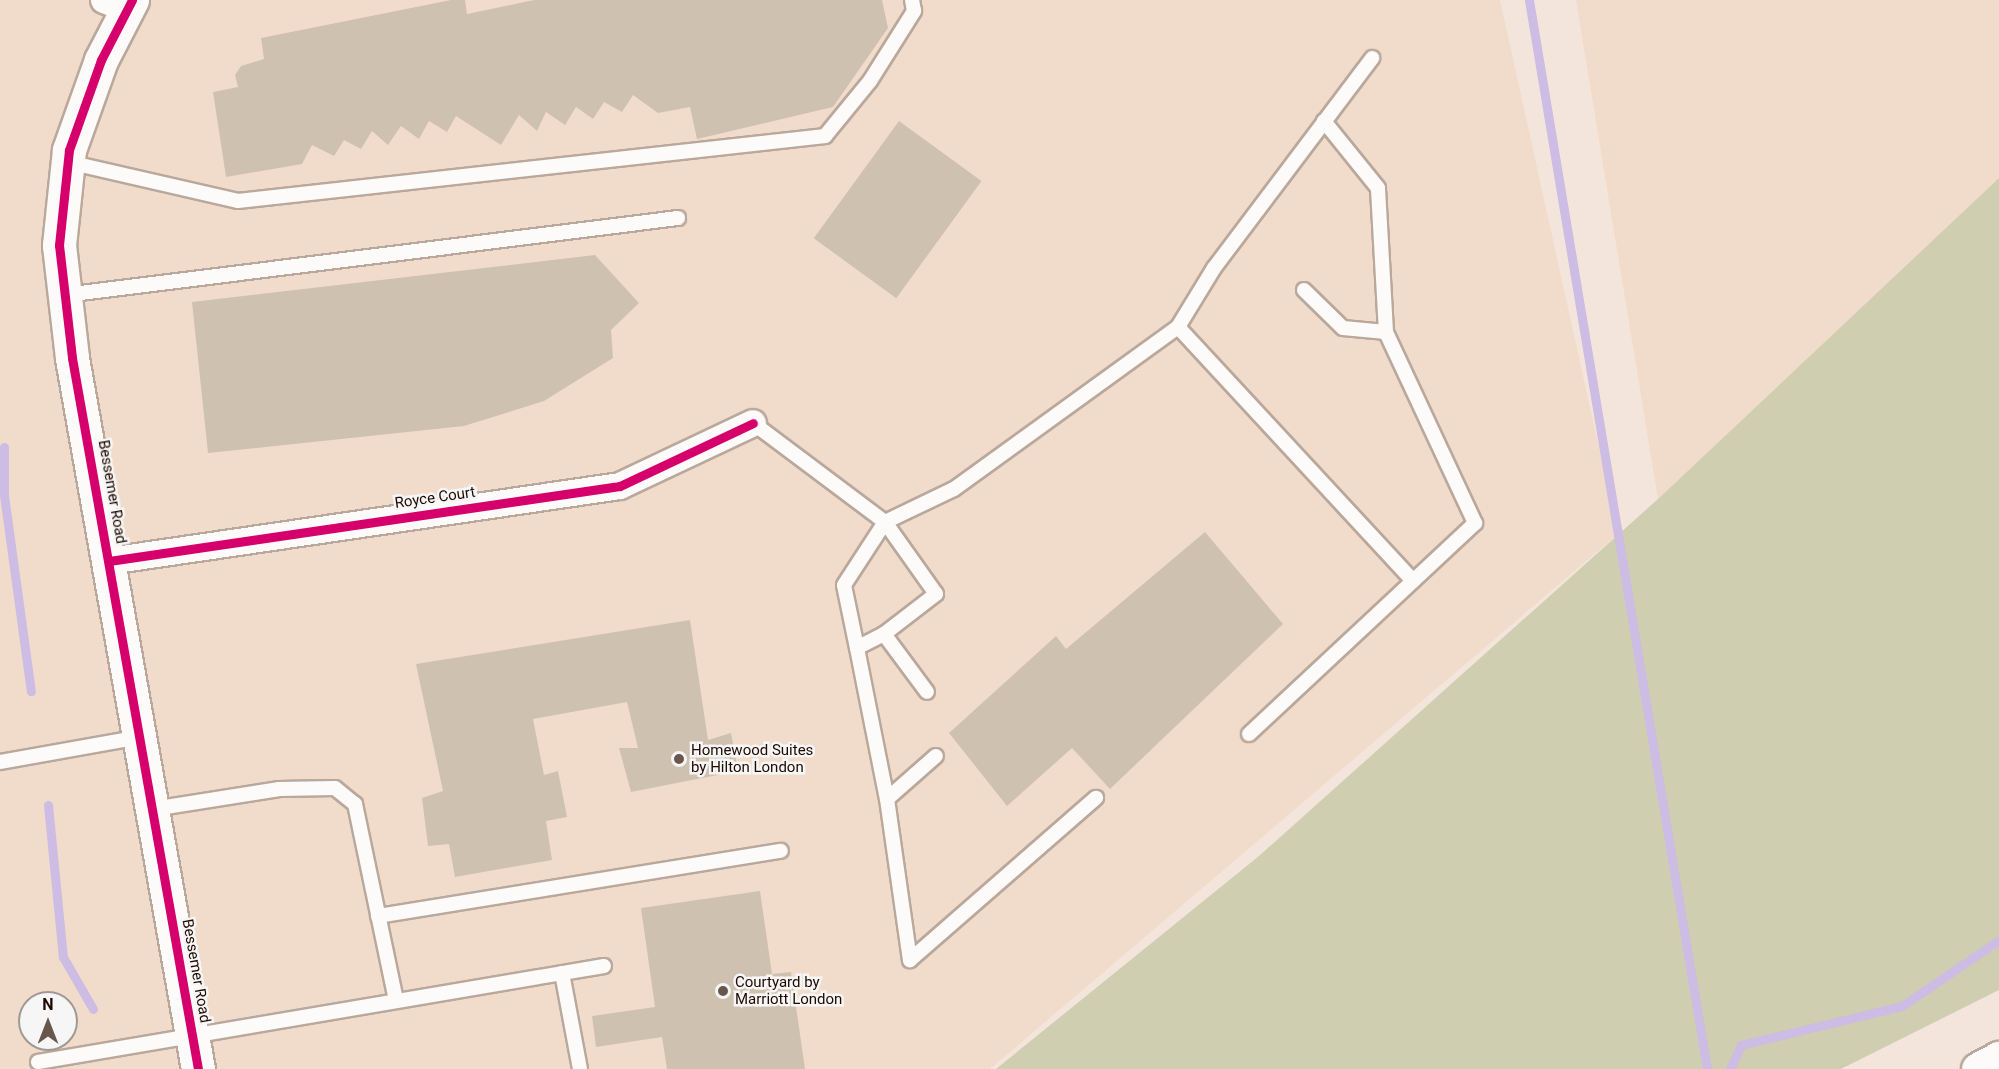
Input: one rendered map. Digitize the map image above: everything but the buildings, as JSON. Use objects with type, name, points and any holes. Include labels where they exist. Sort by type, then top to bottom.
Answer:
[{"type":"main road","name":"Bessemer Road","points":[[121,3],[68,162],[59,245],[72,358],[198,1069]]},
{"type":"main road","points":[[1978,1069],[1999,1058]]},
{"type":"street","name":"Royce Court","points":[[109,561],[620,486],[753,423]]},
{"type":"lane","points":[[68,162],[238,201],[825,136],[870,81],[914,11],[912,0]]},
{"type":"lane","points":[[1096,798],[910,960],[887,799],[844,585],[885,522],[954,489],[1178,327],[1214,268],[1372,58]]},
{"type":"lane","points":[[1249,734],[1475,523],[1386,332],[1378,188],[1324,121]]},
{"type":"lane","points":[[64,295],[678,218]]},
{"type":"lane","points":[[1304,290],[1343,328],[1386,332]]},
{"type":"lane","points":[[1178,327],[1413,581]]},
{"type":"lane","points":[[753,423],[885,522],[936,594],[884,634],[857,648]]},
{"type":"lane","points":[[884,634],[927,692]]},
{"type":"lane","points":[[0,762],[140,737]]},
{"type":"lane","points":[[887,799],[936,756]]},
{"type":"lane","points":[[153,809],[279,789],[335,788],[355,804],[396,1001]]},
{"type":"lane","points":[[378,916],[781,851]]},
{"type":"lane","points":[[38,1062],[604,966]]},
{"type":"lane","points":[[561,973],[580,1069]]},
{"type":"shaded area","points":[[0,0],[1500,0],[1618,534],[990,1069],[0,1069]]},
{"type":"shaded area","points":[[1576,0],[1999,0],[1999,178],[1658,499]]},
{"type":"green space","points":[[1999,178],[1999,990],[1841,1069],[996,1069],[1259,856],[1658,499]]},
{"type":"waterway","points":[[1529,0],[1707,1069]]},
{"type":"waterway","points":[[4,447],[4,495],[31,691]]},
{"type":"waterway","points":[[48,805],[63,957],[93,1009]]},
{"type":"waterway","points":[[1730,1069],[1741,1045],[1902,1006],[1999,940]]},
{"type":"cycle path","points":[[132,0],[101,60],[69,150],[59,245],[72,358],[198,1069]]},
{"type":"cycle path","points":[[109,561],[620,486],[753,423]]},
{"type":"place","name":"Homewood Suites by Hilton London","points":[[679,759]]},
{"type":"place","name":"Courtyard by Marriott London","points":[[723,991]]}]
